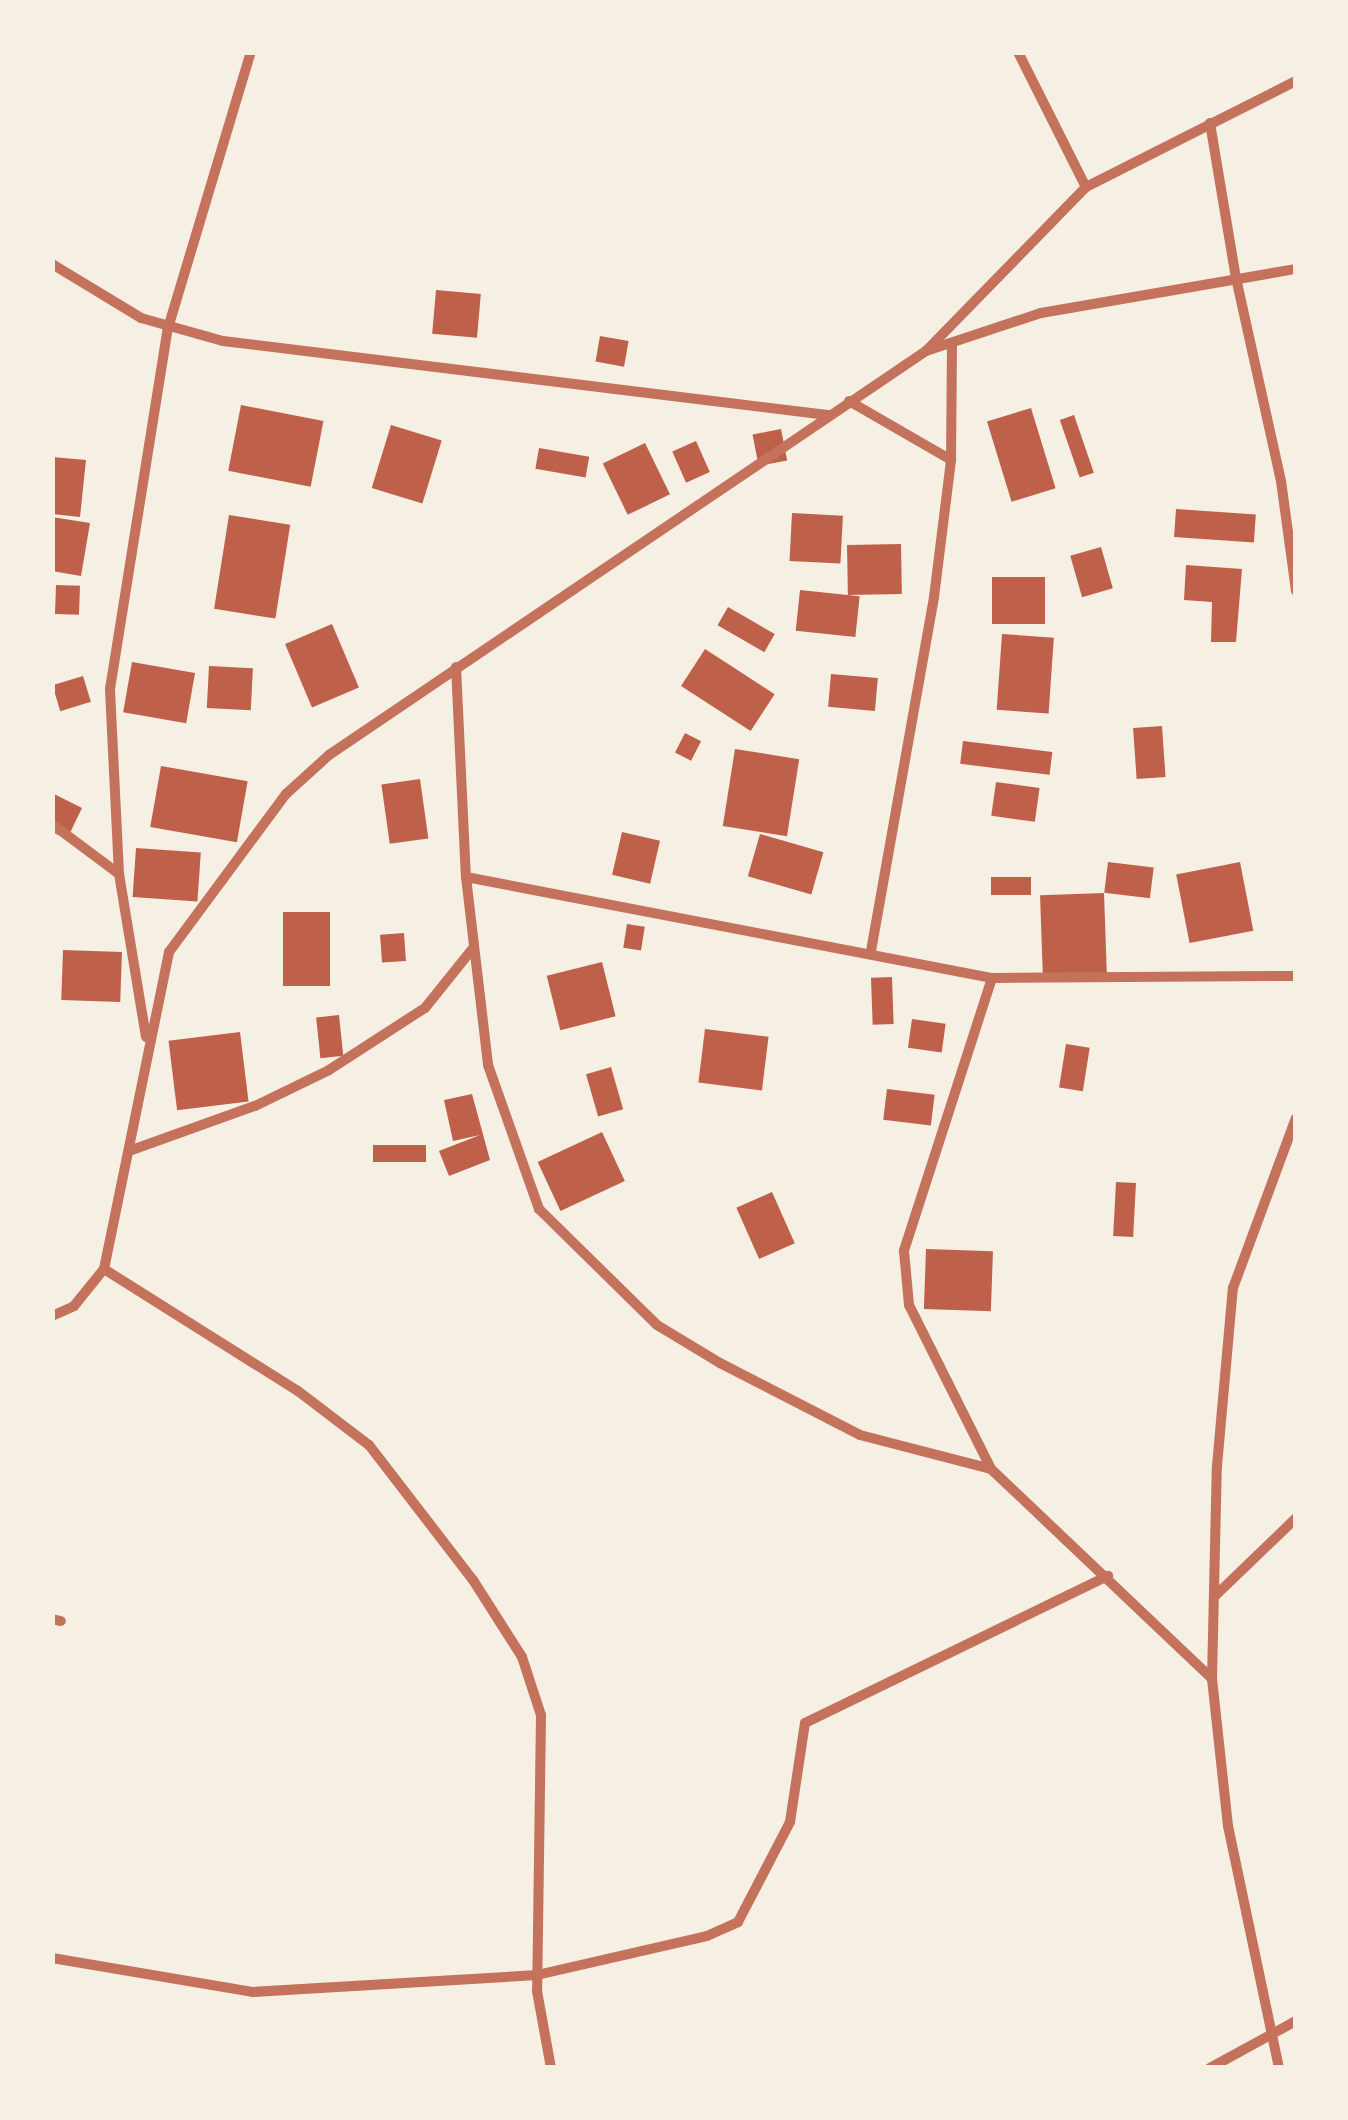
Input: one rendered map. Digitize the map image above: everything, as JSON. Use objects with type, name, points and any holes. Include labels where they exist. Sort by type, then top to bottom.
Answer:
[{"type":"street","points":[[148,1044],[119,874],[110,688],[168,328],[251,52]]},
{"type":"street","points":[[1018,52],[1086,187]]},
{"type":"street","points":[[52,1316],[74,1306],[104,1270],[169,952],[286,794],[329,755],[926,350],[1086,187],[1296,81]]},
{"type":"street","points":[[1210,123],[1236,278],[1281,481],[1296,590]]},
{"type":"street","points":[[52,264],[168,328],[222,341],[828,415]]},
{"type":"street","points":[[926,350],[1041,313],[1296,268]]},
{"type":"street","points":[[871,952],[934,597],[951,460],[952,344]]},
{"type":"street","points":[[849,401],[951,460]]},
{"type":"street","points":[[456,668],[466,877],[488,1065],[539,1209],[657,1324],[720,1363],[860,1434],[991,1469]]},
{"type":"street","points":[[52,824],[119,874]]},
{"type":"street","points":[[466,877],[992,978],[1296,976]]},
{"type":"street","points":[[128,1151],[255,1106],[329,1070],[424,1008],[474,947]]},
{"type":"street","points":[[992,978],[904,1264],[909,1304],[991,1469],[1108,1576],[1212,1679]]},
{"type":"street","points":[[1280,2068],[1228,1826],[1212,1679],[1232,1288],[1296,1118]]},
{"type":"street","points":[[104,1270],[298,1391],[369,1445],[474,1580],[512,1642],[541,1716],[537,1975],[552,2068]]},
{"type":"street","points":[[1214,1597],[1296,1518]]},
{"type":"street","points":[[52,1958],[252,1992],[537,1975],[707,1936],[738,1922],[790,1822],[806,1723],[1108,1576]]},
{"type":"street","points":[[1210,2068],[1296,2021]]},
{"type":"building","points":[[436,290],[481,294],[477,338],[432,334]]},
{"type":"building","points":[[600,336],[629,341],[624,367],[595,362]]},
{"type":"building","points":[[241,405],[323,421],[311,487],[228,471]]},
{"type":"building","points":[[1031,408],[1056,488],[1012,502],[987,421]]},
{"type":"building","points":[[1074,415],[1094,473],[1080,478],[1060,420]]},
{"type":"building","points":[[391,425],[442,440],[422,504],[372,488]]},
{"type":"building","points":[[781,429],[787,460],[759,466],[753,435]]},
{"type":"building","points":[[696,441],[710,472],[686,483],[672,452]]},
{"type":"building","points":[[645,443],[670,494],[628,515],[603,464]]},
{"type":"building","points":[[539,448],[589,457],[586,478],[535,469]]},
{"type":"building","points":[[52,457],[86,460],[80,517],[52,514]]},
{"type":"building","points":[[1176,509],[1256,515],[1254,543],[1174,537]]},
{"type":"building","points":[[792,513],[843,516],[840,564],[789,561]]},
{"type":"building","points":[[229,515],[290,525],[275,619],[214,609]]},
{"type":"building","points":[[52,517],[90,523],[81,576],[52,571]]},
{"type":"building","points":[[901,544],[902,594],[848,595],[847,545]]},
{"type":"building","points":[[1101,547],[1113,588],[1082,597],[1070,556]]},
{"type":"building","points":[[1186,565],[1242,569],[1236,642],[1211,642],[1212,602],[1184,600]]},
{"type":"building","points":[[992,577],[1045,577],[1045,624],[992,624]]},
{"type":"building","points":[[56,585],[80,586],[79,615],[55,614]]},
{"type":"building","points":[[800,590],[860,596],[855,637],[796,631]]},
{"type":"building","points":[[728,607],[775,634],[764,652],[718,625]]},
{"type":"building","points":[[332,624],[359,688],[312,707],[285,644]]},
{"type":"building","points":[[1002,634],[1054,638],[1049,713],[997,710]]},
{"type":"building","points":[[705,649],[775,694],[751,731],[681,686]]},
{"type":"building","points":[[132,662],[195,673],[186,723],[123,712]]},
{"type":"building","points":[[209,666],[253,668],[251,710],[207,708]]},
{"type":"building","points":[[831,674],[878,678],[875,711],[828,707]]},
{"type":"building","points":[[83,676],[91,702],[60,711],[52,685]]},
{"type":"building","points":[[1162,726],[1166,777],[1137,779],[1133,728]]},
{"type":"building","points":[[685,733],[701,741],[691,761],[675,753]]},
{"type":"building","points":[[963,741],[1052,752],[1050,775],[960,764]]},
{"type":"building","points":[[735,749],[799,759],[787,836],[723,826]]},
{"type":"building","points":[[161,766],[248,781],[237,842],[150,827]]},
{"type":"building","points":[[420,779],[428,838],[390,844],[381,784]]},
{"type":"building","points":[[996,782],[1040,788],[1035,822],[991,816]]},
{"type":"building","points":[[52,793],[82,808],[67,839],[52,832]]},
{"type":"building","points":[[622,832],[660,841],[650,884],[612,875]]},
{"type":"building","points":[[760,834],[823,852],[811,894],[748,876]]},
{"type":"building","points":[[136,848],[201,853],[197,901],[133,897]]},
{"type":"building","points":[[1108,862],[1154,868],[1150,898],[1104,893]]},
{"type":"building","points":[[1240,862],[1253,931],[1190,943],[1176,874]]},
{"type":"building","points":[[991,877],[1031,877],[1031,895],[991,895]]},
{"type":"building","points":[[1104,893],[1107,975],[1043,977],[1040,895]]},
{"type":"building","points":[[283,912],[330,912],[330,986],[283,986]]},
{"type":"building","points":[[627,924],[645,927],[641,951],[623,948]]},
{"type":"building","points":[[404,933],[406,961],[382,963],[380,935]]},
{"type":"building","points":[[63,950],[122,952],[120,1002],[61,1000]]},
{"type":"building","points":[[602,962],[616,1016],[560,1030],[547,976]]},
{"type":"building","points":[[892,977],[894,1024],[873,1025],[871,978]]},
{"type":"building","points":[[339,1015],[343,1056],[320,1058],[316,1017]]},
{"type":"building","points":[[912,1019],[946,1024],[942,1052],[908,1048]]},
{"type":"building","points":[[705,1029],[769,1037],[762,1090],[698,1083]]},
{"type":"building","points":[[240,1032],[249,1101],[177,1110],[169,1041]]},
{"type":"building","points":[[1066,1044],[1090,1048],[1083,1091],[1059,1087]]},
{"type":"building","points":[[611,1067],[623,1109],[598,1116],[586,1074]]},
{"type":"building","points":[[887,1089],[935,1095],[931,1126],[883,1120]]},
{"type":"building","points":[[472,1094],[490,1160],[449,1176],[439,1151],[480,1135],[453,1141],[444,1100]]},
{"type":"building","points":[[602,1132],[625,1181],[560,1211],[538,1162]]},
{"type":"building","points":[[373,1145],[426,1145],[426,1162],[373,1162]]},
{"type":"building","points":[[1116,1182],[1136,1183],[1133,1237],[1113,1236]]},
{"type":"building","points":[[772,1192],[795,1243],[759,1259],[736,1208]]},
{"type":"building","points":[[926,1249],[993,1251],[991,1311],[924,1309]]}]
